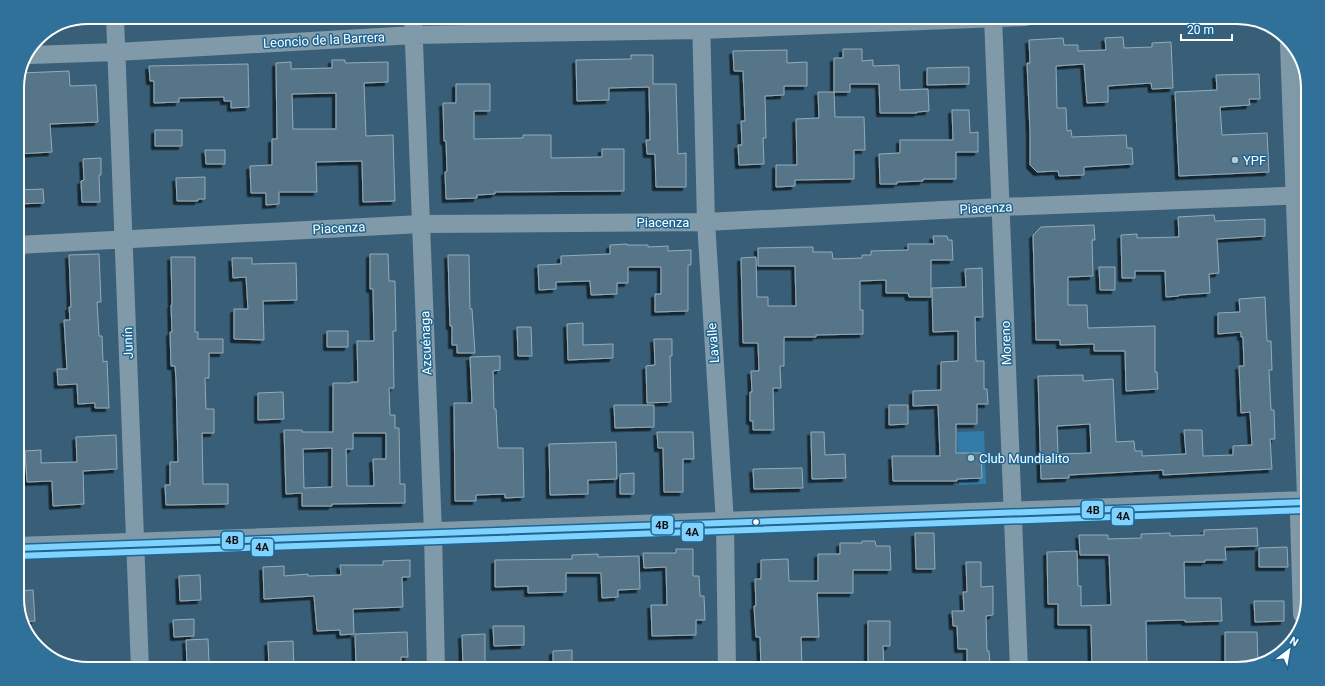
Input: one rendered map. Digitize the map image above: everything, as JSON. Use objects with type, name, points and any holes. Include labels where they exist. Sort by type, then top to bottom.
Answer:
[{"type":"main road","points":[[1292,56],[1301,181]]},
{"type":"main road","points":[[24,548],[1301,502]]},
{"type":"street","name":"Junín","points":[[115,24],[140,662]]},
{"type":"street","name":"Azcuénaga","points":[[413,24],[433,533],[436,662]]},
{"type":"street","name":"Leoncio de la Barrera","points":[[34,55],[117,52],[414,35],[701,24]]},
{"type":"street","name":"Lavalle","points":[[701,24],[706,222],[725,523],[727,662]]},
{"type":"street","name":"Moreno","points":[[993,24],[1019,662]]},
{"type":"street","name":"Piacenza","points":[[24,244],[124,240],[421,224],[706,222],[1001,207],[1301,195]]},
{"type":"shaded area","name":"Club Mundialito","points":[[984,431],[986,484],[959,485],[957,432]]},
{"type":"building","points":[[1123,37],[1124,48],[1152,47],[1152,43],[1171,42],[1173,88],[1152,89],[1151,83],[1108,86],[1108,102],[1087,103],[1084,64],[1056,66],[1057,108],[1066,108],[1067,131],[1071,130],[1072,137],[1126,135],[1127,148],[1132,148],[1133,164],[1084,167],[1084,175],[1059,176],[1058,171],[1037,172],[1030,165],[1027,63],[1030,63],[1029,40],[1063,38],[1064,45],[1078,45],[1078,51],[1106,50],[1105,38]]},
{"type":"building","points":[[843,49],[862,49],[862,61],[873,60],[873,66],[899,65],[900,90],[928,89],[929,111],[917,113],[880,113],[879,84],[850,84],[850,92],[834,92],[834,58],[843,58]]},
{"type":"building","points":[[787,50],[787,63],[807,62],[807,86],[784,86],[784,95],[765,96],[766,138],[763,138],[764,164],[739,165],[738,145],[742,145],[741,121],[745,121],[743,71],[734,71],[733,51]]},
{"type":"building","points":[[631,55],[653,55],[653,84],[676,84],[678,154],[686,153],[686,187],[656,187],[655,154],[647,154],[646,140],[650,140],[649,87],[609,88],[609,100],[577,101],[576,60],[631,59]]},
{"type":"building","points":[[332,60],[345,60],[345,63],[388,62],[388,82],[364,83],[366,136],[393,135],[395,201],[363,202],[362,161],[316,162],[317,192],[279,192],[279,204],[266,205],[266,193],[251,193],[250,166],[272,165],[272,139],[277,139],[276,63],[291,62],[291,69],[332,68]],"holes":[[[336,93],[336,129],[293,129],[292,94]]]},
{"type":"building","points":[[248,64],[249,107],[231,108],[231,101],[224,101],[224,97],[179,98],[179,102],[154,103],[154,81],[150,81],[149,66]]},
{"type":"building","points":[[969,67],[969,84],[927,85],[927,68]]},
{"type":"building","points":[[69,71],[70,86],[96,85],[98,122],[50,124],[52,152],[24,154],[24,84],[26,73]]},
{"type":"building","points":[[1259,74],[1260,99],[1249,99],[1250,105],[1220,107],[1222,135],[1267,133],[1269,172],[1179,176],[1175,92],[1217,90],[1216,75]]},
{"type":"building","points":[[456,84],[490,84],[490,111],[474,111],[474,139],[523,138],[523,135],[551,135],[551,158],[602,157],[602,149],[624,149],[624,191],[495,192],[495,194],[477,195],[477,198],[446,199],[445,172],[447,171],[446,141],[444,141],[443,103],[456,103]]},
{"type":"building","points":[[818,92],[834,92],[835,117],[864,117],[865,150],[854,150],[854,179],[795,180],[795,186],[776,187],[776,165],[797,165],[796,119],[819,118]]},
{"type":"building","points":[[952,110],[969,110],[970,133],[978,132],[978,152],[956,152],[956,179],[923,179],[923,181],[880,184],[879,154],[900,153],[900,140],[953,140]]},
{"type":"building","points":[[155,130],[182,130],[182,146],[155,146]]},
{"type":"building","points":[[205,150],[225,150],[225,164],[206,164]]},
{"type":"building","points":[[101,158],[101,175],[99,175],[100,202],[82,202],[81,181],[84,180],[83,159]]},
{"type":"building","points":[[205,177],[205,199],[198,199],[198,201],[177,201],[176,178]]},
{"type":"building","points":[[43,189],[44,203],[24,204],[24,190]]},
{"type":"building","points":[[1214,215],[1215,221],[1265,219],[1265,236],[1217,239],[1219,273],[1209,274],[1210,293],[1166,297],[1165,271],[1135,271],[1135,278],[1122,278],[1121,235],[1137,234],[1137,238],[1179,237],[1178,217]]},
{"type":"building","points":[[1094,225],[1095,240],[1092,240],[1093,276],[1068,277],[1068,305],[1087,305],[1088,328],[1155,326],[1155,372],[1157,372],[1158,389],[1126,391],[1125,351],[1094,351],[1094,344],[1060,345],[1060,340],[1036,340],[1033,235],[1041,227]]},
{"type":"building","points":[[933,236],[947,236],[948,240],[952,240],[953,260],[931,260],[931,297],[909,297],[908,293],[886,293],[886,280],[860,281],[860,310],[863,310],[863,334],[816,335],[816,337],[784,337],[784,366],[780,366],[781,388],[773,388],[774,430],[753,430],[753,421],[750,421],[750,392],[752,392],[751,371],[759,371],[758,343],[743,343],[741,258],[756,257],[757,297],[768,297],[768,306],[796,306],[795,266],[758,266],[758,248],[813,247],[813,252],[832,252],[833,259],[862,258],[862,255],[871,255],[871,251],[908,250],[908,244],[934,244]]},
{"type":"building","points":[[610,245],[648,245],[648,247],[668,246],[668,251],[691,250],[691,265],[688,265],[688,311],[655,312],[655,294],[661,294],[661,267],[628,267],[628,283],[617,283],[617,294],[591,295],[590,281],[556,282],[556,289],[539,290],[538,265],[561,264],[561,256],[610,254]]},
{"type":"building","points":[[99,254],[101,302],[97,302],[99,336],[102,336],[103,362],[107,361],[109,408],[95,408],[95,403],[78,404],[77,384],[58,385],[57,369],[67,369],[64,320],[70,320],[69,307],[71,307],[69,255]]},
{"type":"building","points":[[370,254],[388,254],[389,281],[395,281],[396,331],[393,331],[394,388],[389,388],[390,415],[395,415],[395,428],[399,428],[400,484],[405,484],[405,503],[302,506],[302,493],[286,494],[284,430],[302,430],[302,432],[333,432],[333,383],[358,382],[357,341],[374,341],[373,289],[370,289]],"holes":[[[353,433],[386,433],[386,459],[373,459],[374,486],[347,486],[346,449],[353,449]],[[332,448],[332,487],[304,488],[303,449]]]},
{"type":"building","points":[[448,255],[469,255],[470,309],[472,309],[475,353],[457,353],[457,345],[452,345]]},
{"type":"building","points":[[171,257],[195,257],[195,332],[198,332],[198,339],[223,339],[223,353],[209,353],[209,378],[205,378],[206,409],[214,409],[214,433],[202,433],[203,484],[228,484],[228,504],[166,505],[165,485],[170,485],[170,462],[178,462],[176,379],[175,366],[171,366]]},
{"type":"building","points":[[232,258],[252,258],[252,264],[296,263],[297,300],[263,301],[264,340],[234,339],[234,309],[248,309],[246,277],[233,278]]},
{"type":"building","points":[[1099,267],[1115,267],[1115,290],[1100,290]]},
{"type":"building","points":[[982,268],[983,317],[975,317],[976,361],[984,361],[984,389],[987,389],[988,404],[977,404],[977,424],[956,424],[956,453],[981,453],[982,478],[957,479],[957,481],[893,481],[892,456],[940,456],[938,405],[913,406],[913,391],[941,390],[941,362],[958,361],[958,331],[933,332],[932,288],[966,287],[965,269]]},
{"type":"building","points":[[1265,297],[1267,341],[1271,341],[1272,370],[1269,370],[1271,410],[1274,410],[1275,439],[1270,439],[1272,469],[1163,475],[1163,470],[1069,475],[1069,478],[1041,479],[1038,376],[1083,375],[1083,381],[1113,379],[1116,442],[1134,441],[1135,451],[1142,451],[1142,456],[1186,454],[1184,430],[1202,430],[1203,456],[1233,455],[1233,446],[1252,445],[1250,412],[1241,413],[1239,366],[1244,366],[1243,337],[1241,337],[1241,332],[1218,334],[1218,313],[1240,312],[1239,299]],"holes":[[[1090,424],[1091,453],[1058,454],[1057,426]]]},
{"type":"building","points":[[583,323],[583,345],[613,344],[613,358],[568,360],[567,324]]},
{"type":"building","points":[[517,327],[531,327],[532,356],[518,356]]},
{"type":"building","points":[[327,331],[348,331],[348,347],[327,347]]},
{"type":"building","points":[[654,339],[672,339],[672,356],[670,356],[671,402],[647,403],[646,366],[655,365]]},
{"type":"building","points":[[500,356],[500,370],[493,371],[494,409],[496,409],[498,448],[523,448],[524,497],[505,498],[505,494],[476,495],[476,501],[455,501],[454,403],[472,403],[470,357]]},
{"type":"building","points":[[283,392],[284,419],[258,420],[258,393]]},
{"type":"building","points":[[614,405],[654,405],[654,427],[615,428]]},
{"type":"building","points":[[889,405],[908,405],[908,424],[889,425]]},
{"type":"building","points":[[657,432],[693,432],[694,459],[683,459],[683,492],[664,492],[663,448],[658,448]]},
{"type":"building","points":[[811,432],[824,432],[825,455],[845,454],[846,478],[812,479]]},
{"type":"building","points":[[116,435],[117,469],[83,471],[84,504],[53,506],[52,481],[27,482],[25,451],[41,450],[41,463],[77,462],[76,437]]},
{"type":"building","points":[[616,442],[617,479],[588,480],[588,494],[550,495],[549,444]]},
{"type":"building","points":[[802,468],[803,488],[754,489],[753,469]]},
{"type":"building","points":[[634,473],[634,494],[620,494],[620,474]]},
{"type":"building","points":[[1257,528],[1258,546],[1225,547],[1226,560],[1184,562],[1185,598],[1221,598],[1222,621],[1146,621],[1147,662],[1092,662],[1091,625],[1058,625],[1058,604],[1048,604],[1047,552],[1077,551],[1078,586],[1081,586],[1081,606],[1111,605],[1109,555],[1080,555],[1079,535],[1108,535],[1108,539],[1141,538],[1141,534],[1170,533],[1170,536],[1204,535],[1204,530]]},
{"type":"building","points":[[915,533],[934,533],[935,569],[916,569]]},
{"type":"building","points":[[862,541],[875,541],[876,546],[890,546],[891,570],[853,570],[853,593],[817,593],[819,637],[801,637],[802,662],[761,662],[760,637],[756,637],[754,606],[756,606],[755,579],[761,579],[761,560],[788,559],[789,581],[818,581],[818,554],[840,554],[840,543],[862,543]]},
{"type":"building","points":[[1287,547],[1288,567],[1259,567],[1259,548]]},
{"type":"building","points":[[676,549],[693,549],[693,576],[699,576],[700,596],[704,596],[705,620],[696,620],[696,635],[652,636],[651,605],[667,605],[666,567],[644,568],[643,553],[676,553]]},
{"type":"building","points":[[598,554],[598,557],[639,556],[640,589],[618,590],[618,597],[602,598],[601,573],[566,573],[566,592],[528,593],[528,586],[495,587],[495,560],[572,559],[572,555]]},
{"type":"building","points":[[410,560],[410,577],[402,577],[403,607],[353,609],[354,634],[340,635],[340,630],[317,631],[314,596],[264,599],[263,567],[284,566],[284,576],[308,574],[308,576],[341,575],[340,565],[383,565],[383,561]]},
{"type":"building","points":[[966,562],[981,562],[981,587],[993,586],[993,615],[986,616],[987,651],[989,651],[990,662],[967,662],[967,649],[958,649],[957,626],[953,626],[952,611],[964,611],[963,592],[967,592]]},
{"type":"building","points":[[200,575],[201,600],[180,601],[179,576]]},
{"type":"building","points":[[33,590],[35,621],[28,622],[27,619],[24,591]]},
{"type":"building","points":[[1254,601],[1284,601],[1284,621],[1255,622]]},
{"type":"building","points":[[194,619],[194,636],[174,637],[173,620]]},
{"type":"building","points":[[868,621],[890,621],[890,646],[883,646],[884,662],[868,662]]},
{"type":"building","points":[[493,626],[524,626],[524,645],[494,646]]},
{"type":"building","points":[[407,632],[408,657],[401,657],[401,662],[356,662],[355,634]]},
{"type":"building","points":[[1225,632],[1257,632],[1258,659],[1237,662],[1225,662]]},
{"type":"building","points":[[485,634],[485,662],[463,662],[462,635]]},
{"type":"building","points":[[208,639],[209,662],[187,662],[186,640]]},
{"type":"building","points":[[293,641],[294,662],[269,662],[268,642]]},
{"type":"building","points":[[572,650],[572,662],[553,662],[553,651]]},
{"type":"transit line","name":"4B","points":[[24,548],[1301,502]]},
{"type":"transit line","name":"4A","points":[[24,556],[1301,510]]},
{"type":"place","name":"YPF","points":[[1235,160]]},
{"type":"place","name":"Club Mundialito","points":[[971,458]]}]
